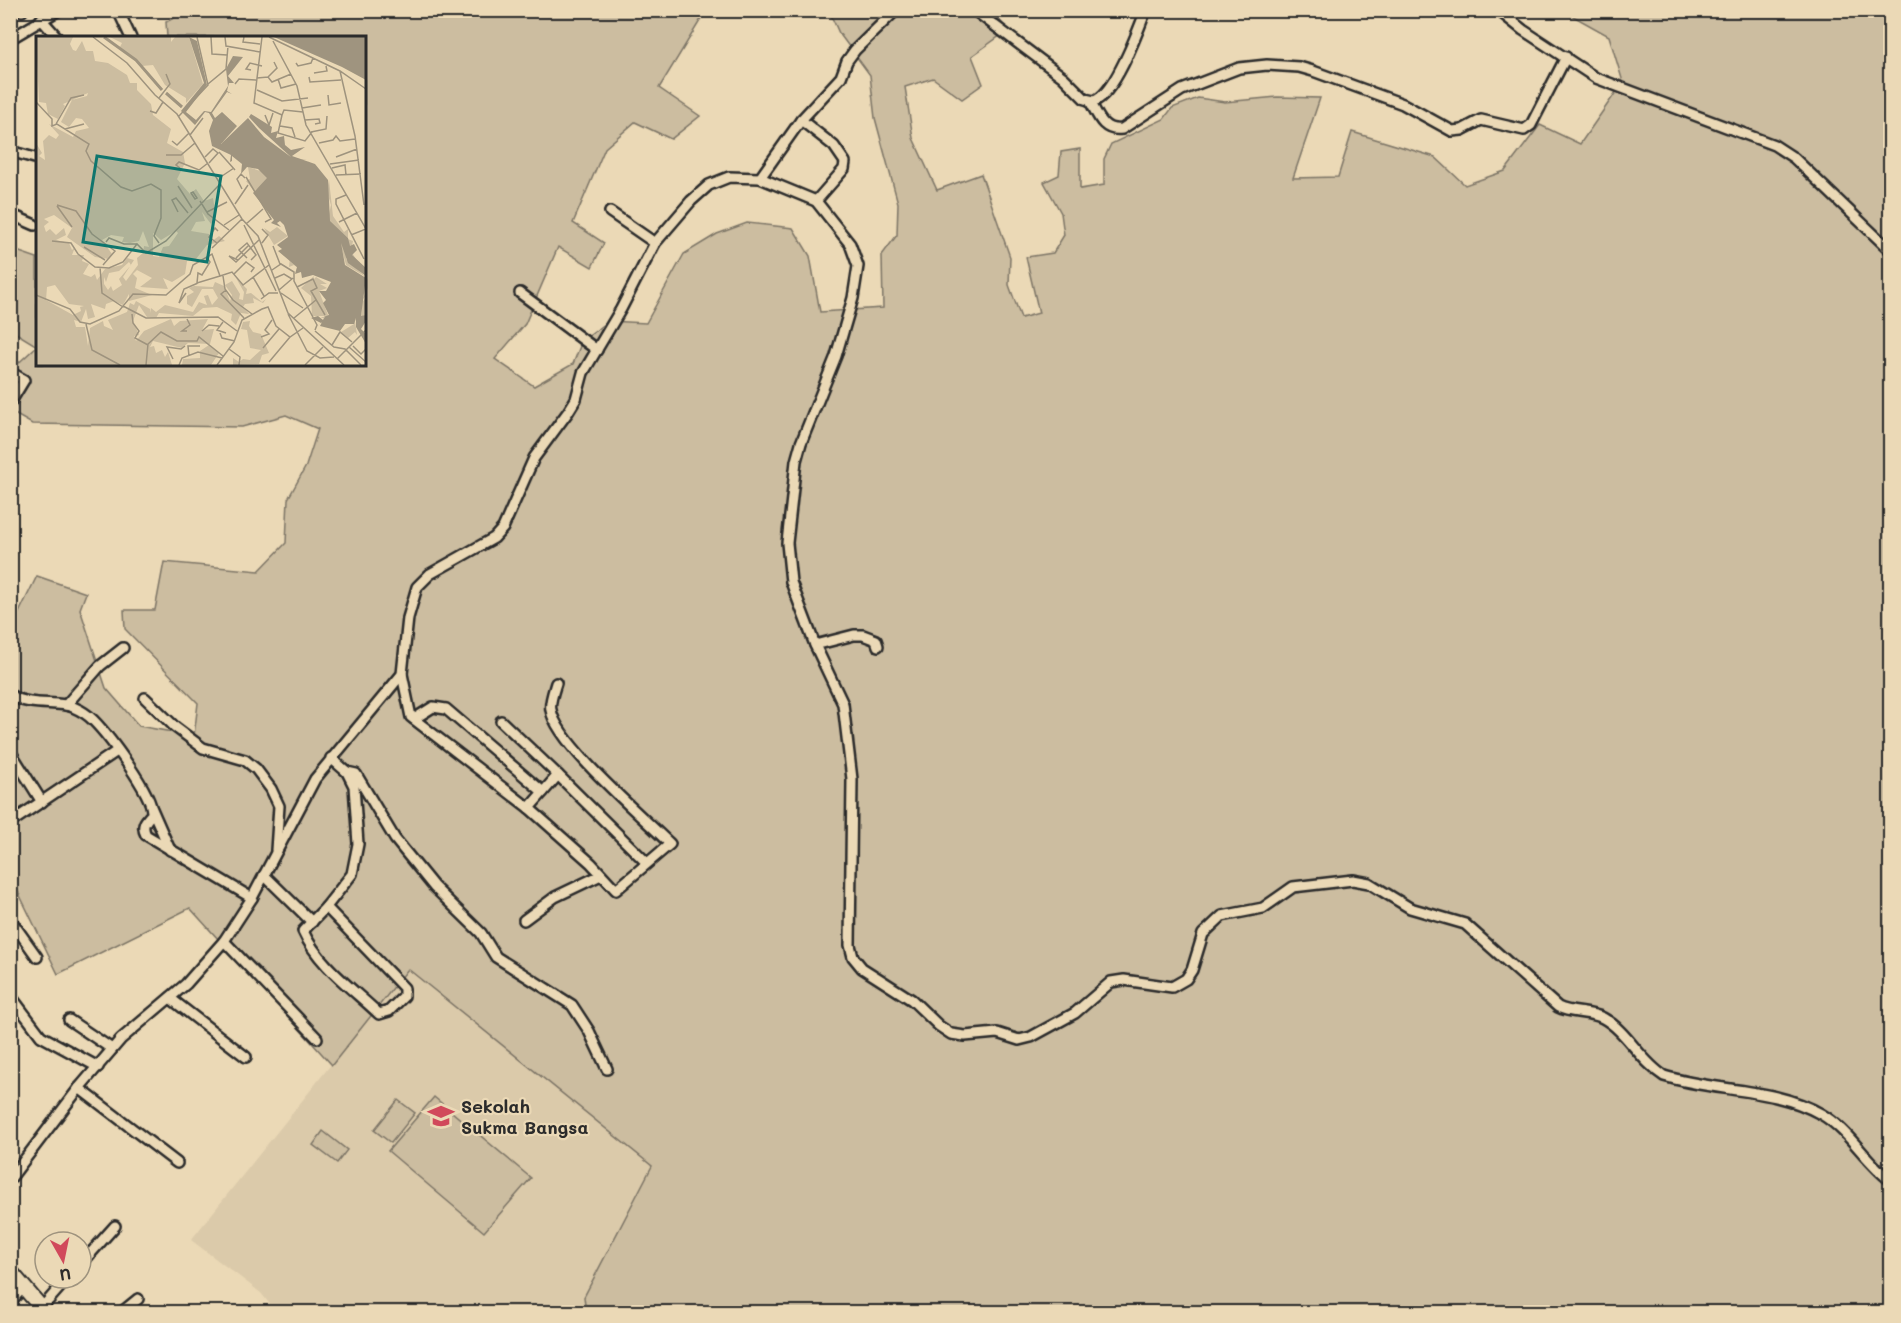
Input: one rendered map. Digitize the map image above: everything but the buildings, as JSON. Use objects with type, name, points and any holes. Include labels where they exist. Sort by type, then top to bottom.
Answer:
[{"type":"highway","points":[[10,1271],[41,1311]]},
{"type":"street","points":[[10,39],[58,10]]},
{"type":"street","points":[[118,10],[130,36]]},
{"type":"street","points":[[760,178],[801,120],[841,77],[847,61],[863,41],[896,10]]},
{"type":"street","points":[[974,10],[1090,101],[1105,127],[1113,130],[1122,129],[1170,97],[1210,79],[1246,67],[1282,66],[1313,71],[1403,104],[1452,131],[1462,130],[1481,120],[1524,130],[1531,125],[1566,57]]},
{"type":"street","points":[[1090,101],[1098,100],[1107,90],[1129,51],[1146,10]]},
{"type":"street","points":[[1498,10],[1523,30],[1586,72],[1607,83],[1774,145],[1794,158],[1890,250]]},
{"type":"street","points":[[41,19],[56,36]]},
{"type":"street","points":[[801,120],[834,146],[845,162],[844,169],[816,201]]},
{"type":"street","points":[[10,151],[36,158]]},
{"type":"street","points":[[556,683],[550,710],[561,732],[582,757],[670,844],[646,862],[616,890],[591,863],[529,808],[414,719],[407,708],[402,674],[408,618],[417,587],[430,574],[494,538],[503,528],[534,458],[576,399],[583,373],[629,296],[655,243],[671,222],[709,185],[729,177],[760,178],[816,201],[850,243],[858,271],[853,298],[836,356],[801,443],[796,462],[787,543],[791,582],[815,645],[836,685],[845,723],[852,779],[850,945],[853,957],[862,968],[897,989],[951,1034],[965,1036],[997,1033],[1014,1039],[1024,1039],[1075,1013],[1111,982],[1124,980],[1172,987],[1179,985],[1192,970],[1203,934],[1214,921],[1222,916],[1263,908],[1282,893],[1300,885],[1361,880],[1378,887],[1410,908],[1465,924],[1558,1007],[1573,1013],[1605,1019],[1652,1067],[1664,1076],[1790,1101],[1821,1114],[1834,1123],[1890,1180]]},
{"type":"street","points":[[610,212],[655,243]]},
{"type":"street","points":[[10,214],[35,225]]},
{"type":"street","points":[[520,293],[597,350]]},
{"type":"street","points":[[10,372],[24,380],[10,403]]},
{"type":"street","points":[[815,645],[863,635],[876,640],[878,646]]},
{"type":"street","points":[[66,705],[100,666],[123,648]]},
{"type":"street","points":[[10,1179],[79,1088],[112,1049],[133,1027],[170,998],[224,941],[252,898],[315,779],[402,674]]},
{"type":"street","points":[[11,697],[46,705],[66,705],[93,720],[135,776],[170,850]]},
{"type":"street","points":[[145,698],[175,727],[203,747],[245,760],[256,769],[271,789],[279,806],[277,853]]},
{"type":"street","points":[[414,719],[434,707],[446,709],[543,792]]},
{"type":"street","points":[[501,721],[646,862]]},
{"type":"street","points":[[10,751],[42,802]]},
{"type":"street","points":[[12,818],[42,802],[117,751]]},
{"type":"street","points":[[326,908],[404,988],[404,996],[389,1011],[379,1014],[318,957],[303,931],[326,908],[352,874],[356,861],[359,826],[354,786],[347,772],[331,758]]},
{"type":"street","points":[[347,772],[357,774],[407,856],[451,906],[481,933],[495,957],[572,1005],[589,1031],[607,1069]]},
{"type":"street","points":[[529,808],[558,776]]},
{"type":"street","points":[[152,809],[143,830],[146,835],[252,898]]},
{"type":"street","points":[[264,875],[312,922]]},
{"type":"street","points":[[524,920],[555,897],[601,875]]},
{"type":"street","points":[[10,919],[37,957]]},
{"type":"street","points":[[224,941],[317,1038]]},
{"type":"street","points":[[10,995],[41,1036],[98,1067]]},
{"type":"street","points":[[170,998],[246,1057]]},
{"type":"street","points":[[69,1020],[112,1049]]},
{"type":"street","points":[[79,1088],[177,1162]]},
{"type":"street","points":[[93,1251],[115,1226]]},
{"type":"street","points":[[10,1302],[24,1287]]},
{"type":"street","points":[[41,1311],[58,1290]]},
{"type":"street","points":[[122,1312],[138,1299]]},
{"type":"shaded area","points":[[187,11],[706,11],[659,88],[700,116],[671,139],[635,122],[605,148],[573,223],[604,243],[592,267],[558,247],[525,324],[495,359],[534,386],[573,364],[582,341],[609,321],[646,323],[684,254],[717,234],[747,223],[793,228],[810,256],[820,312],[883,308],[882,255],[897,235],[898,203],[875,118],[870,75],[839,33],[829,11],[992,11],[1008,30],[972,56],[983,84],[962,99],[933,78],[905,87],[913,138],[937,190],[981,174],[1010,257],[1009,285],[1021,318],[1039,313],[1026,257],[1053,253],[1064,235],[1061,213],[1044,182],[1059,175],[1061,152],[1080,149],[1080,189],[1104,185],[1104,159],[1111,144],[1164,119],[1172,108],[1198,98],[1225,102],[1277,97],[1320,98],[1293,178],[1338,177],[1352,132],[1435,157],[1465,185],[1505,171],[1540,125],[1580,144],[1623,82],[1609,36],[1564,11],[1890,11],[1890,1312],[586,1312],[584,1297],[652,1166],[408,969],[332,1065],[190,908],[58,974],[11,877],[11,629],[37,576],[86,593],[80,609],[106,688],[139,726],[194,736],[198,703],[125,629],[124,610],[155,610],[164,562],[259,571],[286,543],[288,499],[306,466],[318,429],[286,415],[242,427],[32,424],[11,412],[11,370],[36,347],[36,366],[366,366],[366,36],[167,36],[166,22]]},
{"type":"shaded area","points":[[11,249],[36,258],[36,345],[11,330]]},
{"type":"shaded area","name":"Sekolah Sukma Bangsa","points":[[408,968],[653,1166],[584,1297],[586,1312],[276,1312],[261,1293],[191,1240]]},
{"type":"shaded area","points":[[434,1097],[531,1178],[484,1232],[388,1151]]},
{"type":"shaded area","points":[[398,1100],[415,1113],[391,1143],[374,1130]]},
{"type":"shaded area","points":[[323,1131],[347,1150],[337,1163],[313,1145]]},
{"type":"place","name":"Sekolah Sukma Bangsa","points":[[441,1116]]}]
